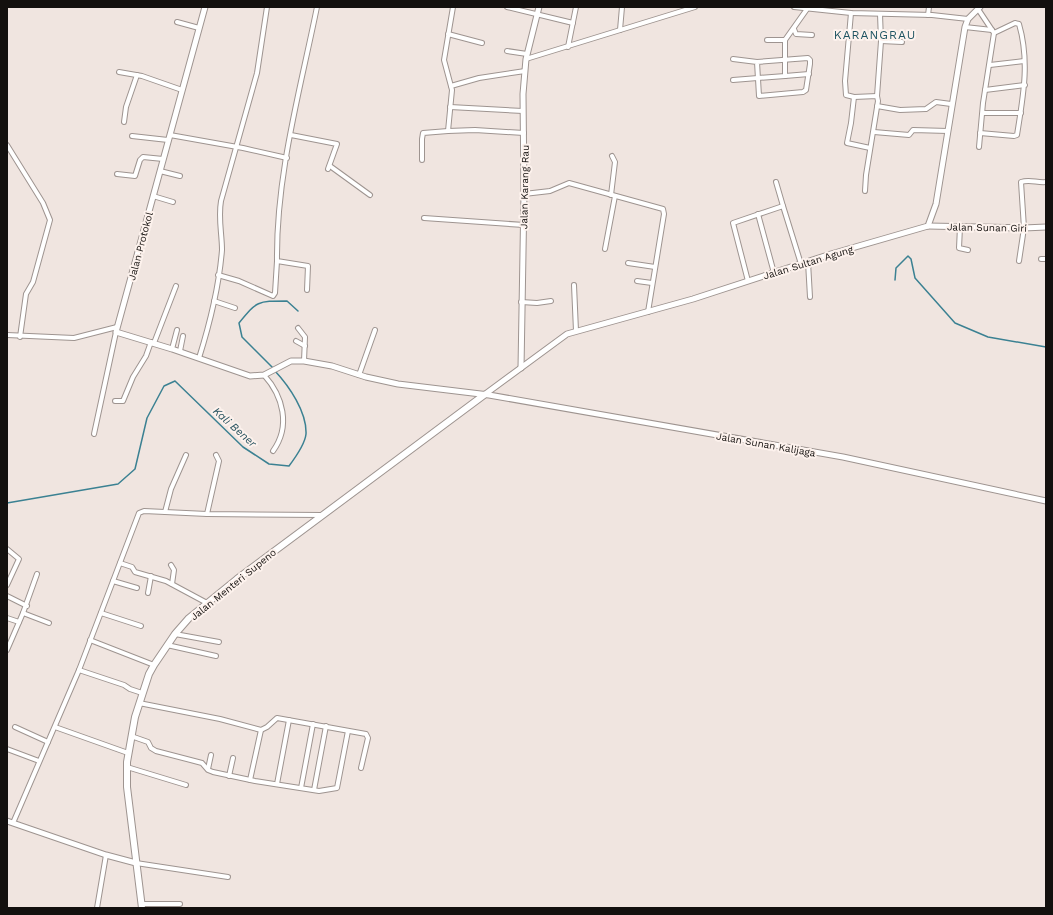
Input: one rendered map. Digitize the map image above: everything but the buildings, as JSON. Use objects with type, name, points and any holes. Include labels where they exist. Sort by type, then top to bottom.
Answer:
[{"type":"main road","name":"Jalan Menteri Supeno","points":[[142,906],[127,788],[128,753],[130,736],[138,703],[154,665],[167,645],[189,618],[207,603],[484,394]]},
{"type":"street","name":"Jalan Protokol","points":[[116,330],[205,7]]},
{"type":"street","points":[[199,358],[210,324],[222,248],[220,205],[257,73],[268,7]]},
{"type":"street","points":[[218,275],[239,281],[273,296],[275,293],[281,192],[300,81],[317,7]]},
{"type":"street","points":[[448,131],[451,86],[444,60],[453,7]]},
{"type":"street","points":[[507,7],[573,23]]},
{"type":"street","name":"Jalan Karang Rau","points":[[521,368],[521,302],[524,225],[523,111],[527,56],[539,7]]},
{"type":"street","points":[[568,47],[576,7]]},
{"type":"street","points":[[620,30],[622,7]]},
{"type":"street","points":[[507,51],[527,56],[568,47],[695,7]]},
{"type":"street","points":[[794,7],[807,9],[828,9],[851,13],[928,15],[968,19]]},
{"type":"street","points":[[928,15],[929,7]]},
{"type":"street","points":[[928,226],[932,220],[936,204],[951,104],[965,27],[968,19],[979,8],[993,31],[979,147]]},
{"type":"street","points":[[785,76],[786,40],[807,9]]},
{"type":"street","points":[[851,13],[845,87],[846,95],[854,97],[877,96]]},
{"type":"street","points":[[866,191],[870,148],[874,132],[877,106],[881,41],[880,14]]},
{"type":"street","points":[[177,22],[199,28]]},
{"type":"street","points":[[965,27],[993,31],[1015,23],[1019,24],[1024,61],[1025,85],[1016,136],[980,133]]},
{"type":"street","points":[[794,29],[796,34],[812,36]]},
{"type":"street","points":[[448,34],[482,43]]},
{"type":"street","points":[[767,40],[786,40]]},
{"type":"street","points":[[881,41],[902,42]]},
{"type":"street","points":[[733,59],[757,62],[810,58],[806,90],[803,92],[760,96],[757,62]]},
{"type":"street","points":[[990,65],[1024,61]]},
{"type":"street","points":[[451,86],[479,78],[525,71]]},
{"type":"street","points":[[119,72],[137,75],[182,90]]},
{"type":"street","points":[[733,80],[809,74]]},
{"type":"street","points":[[124,122],[126,107],[137,75]]},
{"type":"street","points":[[985,90],[1025,85]]},
{"type":"street","points":[[854,97],[847,142],[870,148]]},
{"type":"street","points":[[877,106],[900,110],[926,109],[936,102],[951,104]]},
{"type":"street","points":[[450,107],[523,111]]},
{"type":"street","points":[[982,113],[1021,113]]},
{"type":"street","points":[[422,160],[423,133],[475,130],[524,133]]},
{"type":"street","points":[[874,132],[909,135],[913,130],[948,131]]},
{"type":"street","points":[[291,135],[337,144],[338,147],[329,167],[370,195]]},
{"type":"street","points":[[132,136],[169,138],[237,147],[286,158]]},
{"type":"street","points":[[7,145],[43,203],[50,220],[33,282],[26,294],[20,337]]},
{"type":"street","points":[[605,249],[613,195],[615,162],[612,156]]},
{"type":"street","points":[[117,174],[135,176],[140,160],[143,157],[163,160]]},
{"type":"street","points":[[160,171],[180,176]]},
{"type":"street","points":[[1019,261],[1024,228],[1021,182],[1032,180],[1036,183],[1046,182]]},
{"type":"street","points":[[776,182],[800,264]]},
{"type":"street","points":[[524,194],[550,191],[569,183],[663,209],[664,214],[648,312]]},
{"type":"street","points":[[153,196],[173,202]]},
{"type":"street","points":[[748,281],[733,223],[783,206]]},
{"type":"street","points":[[758,214],[774,273]]},
{"type":"street","points":[[424,218],[524,225]]},
{"type":"street","name":"Jalan Sunan Giri","points":[[928,226],[1046,227]]},
{"type":"street","name":"Jalan Sultan Agung","points":[[484,394],[561,338],[576,331],[648,312],[800,264],[928,226]]},
{"type":"street","points":[[960,227],[959,248],[968,250]]},
{"type":"street","points":[[277,261],[308,266],[307,290]]},
{"type":"street","points":[[808,262],[810,296]]},
{"type":"street","points":[[628,263],[655,266]]},
{"type":"street","points":[[637,281],[652,283]]},
{"type":"street","points":[[574,285],[576,331]]},
{"type":"street","points":[[115,401],[123,402],[133,377],[153,342],[176,286]]},
{"type":"street","points":[[214,301],[235,308]]},
{"type":"street","points":[[521,302],[537,303],[551,301]]},
{"type":"street","points":[[298,328],[305,337],[304,361]]},
{"type":"street","points":[[94,434],[116,330]]},
{"type":"street","points":[[7,335],[20,337],[74,338],[116,330],[250,376],[265,374],[282,407],[282,431],[273,451]]},
{"type":"street","points":[[172,349],[176,330]]},
{"type":"street","points":[[359,375],[375,330]]},
{"type":"street","points":[[180,351],[183,336]]},
{"type":"street","points":[[296,341],[305,346]]},
{"type":"street","name":"Jalan Sunan Kalijaga","points":[[265,374],[295,360],[304,361],[332,366],[359,375],[398,384],[484,394],[858,460],[1046,501]]},
{"type":"street","points":[[165,512],[171,489],[186,455]]},
{"type":"street","points":[[207,514],[219,461],[216,455]]},
{"type":"street","points":[[13,823],[79,670],[139,513],[144,511],[207,514],[322,515]]},
{"type":"street","points":[[7,549],[19,559],[7,585]]},
{"type":"street","points":[[120,563],[132,567],[135,572],[172,584],[207,603]]},
{"type":"street","points":[[171,565],[174,570],[172,584]]},
{"type":"street","points":[[7,650],[27,606],[37,574]]},
{"type":"street","points":[[148,592],[151,576]]},
{"type":"street","points":[[113,581],[137,588]]},
{"type":"street","points":[[7,596],[27,606]]},
{"type":"street","points":[[101,613],[142,626]]},
{"type":"street","points":[[23,614],[49,623]]},
{"type":"street","points":[[7,618],[19,622]]},
{"type":"street","points":[[175,634],[219,642]]},
{"type":"street","points":[[90,640],[154,665]]},
{"type":"street","points":[[167,645],[216,656]]},
{"type":"street","points":[[79,670],[142,693]]},
{"type":"street","points":[[138,703],[261,730],[268,727],[278,718],[368,735],[361,768]]},
{"type":"street","points":[[277,784],[289,720]]},
{"type":"street","points":[[301,788],[313,724]]},
{"type":"street","points":[[314,790],[326,726]]},
{"type":"street","points":[[14,727],[48,742]]},
{"type":"street","points":[[55,727],[128,753]]},
{"type":"street","points":[[250,780],[261,730]]},
{"type":"street","points":[[130,736],[148,742],[151,748],[156,751],[202,763],[210,771],[250,780],[324,791],[337,788],[348,731]]},
{"type":"street","points":[[7,749],[39,761]]},
{"type":"street","points":[[208,769],[211,755]]},
{"type":"street","points":[[229,776],[234,758]]},
{"type":"street","points":[[127,768],[186,785]]},
{"type":"street","points":[[7,821],[106,855],[136,863],[228,877]]},
{"type":"street","points":[[97,908],[106,855]]},
{"type":"street","points":[[142,906],[180,904]]},
{"type":"waterway","points":[[895,280],[896,268],[908,256],[911,259],[915,278],[955,323],[988,337],[1046,347]]},
{"type":"waterway","name":"Kali Bener","points":[[273,368],[242,337],[239,323],[254,306],[263,302],[287,301],[298,311]]},
{"type":"waterway","name":"Kali Bener","points":[[7,503],[118,484],[135,469],[147,418],[164,386],[175,381],[243,447],[269,464],[289,466],[304,442],[306,426],[304,417],[296,400],[286,384],[275,371]]},
{"type":"district","name":"KARANGRAU","points":[[875,35]]}]
